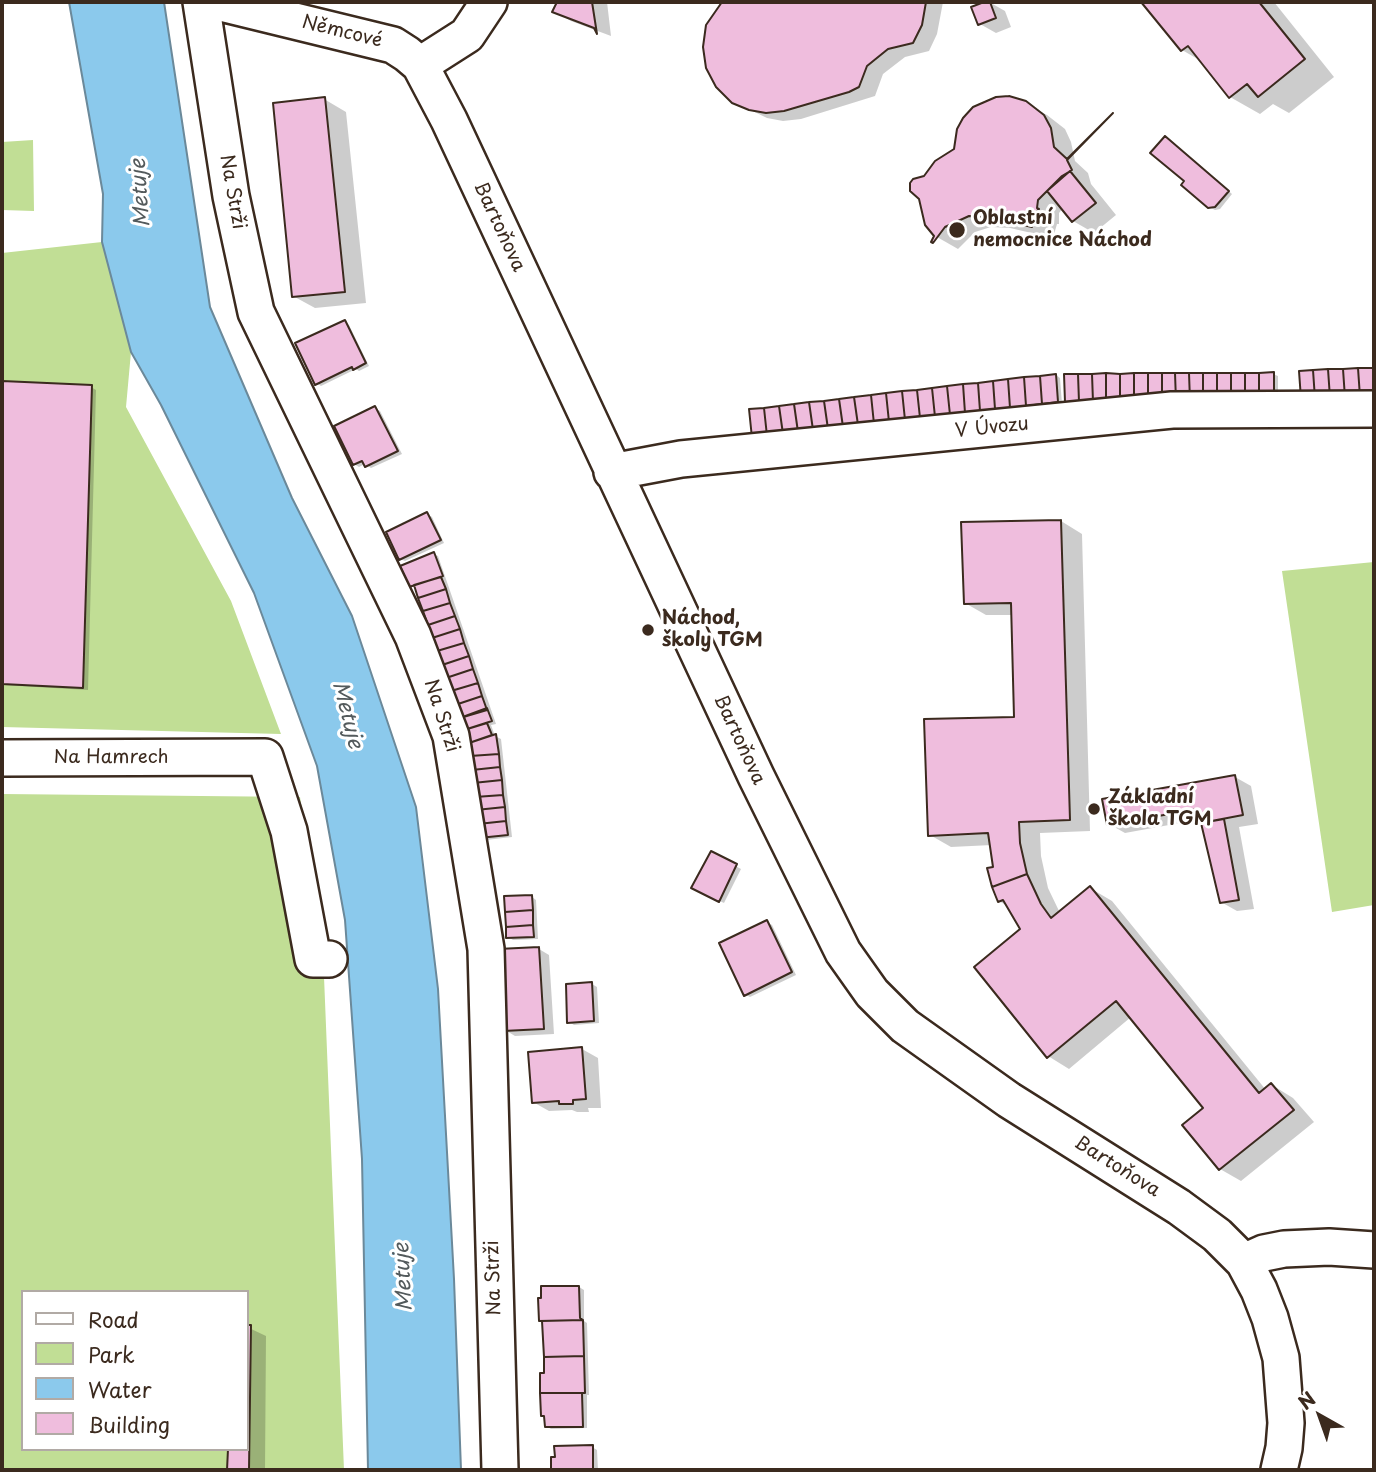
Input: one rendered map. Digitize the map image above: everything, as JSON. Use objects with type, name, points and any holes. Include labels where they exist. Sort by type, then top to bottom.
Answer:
[{"type":"street","name":"Na Strži","points":[[201,2],[231,196],[256,312],[413,636],[451,736],[486,949],[500,1470]]},
{"type":"street","name":"Němcové","points":[[217,2],[393,45],[420,65]]},
{"type":"street","points":[[420,65],[467,35],[489,2]]},
{"type":"street","name":"Bartoňova","points":[[420,65],[449,120],[612,472],[816,900],[843,951],[872,993],[905,1026],[1009,1100],[1180,1207],[1217,1235],[1244,1262],[1270,1318],[1281,1358],[1286,1423],[1279,1470]]},
{"type":"street","name":"V Úvozu","points":[[612,472],[681,459],[1172,410],[1374,409]]},
{"type":"street","name":"Na Hamrech","points":[[2,758],[265,757],[289,831],[313,959],[329,959]]},
{"type":"street","points":[[1244,1262],[1264,1253],[1284,1249],[1329,1247],[1373,1250]]},
{"type":"green space","points":[[33,140],[34,211],[2,210],[2,142]]},
{"type":"green space","points":[[102,242],[131,352],[126,407],[231,601],[281,734],[2,727],[2,253]]},
{"type":"green space","points":[[1374,562],[1374,905],[1332,912],[1282,571]]},
{"type":"green space","points":[[2,794],[300,797],[323,952],[344,1470],[2,1470]]},
{"type":"water","name":"Metuje","points":[[69,2],[164,2],[210,307],[292,498],[352,616],[416,807],[438,989],[454,1279],[461,1470],[368,1470],[362,1159],[345,920],[317,766],[254,593],[161,405],[131,352],[102,242],[103,194]]},
{"type":"building","points":[[557,2],[592,2],[597,34],[594,28],[552,12]]},
{"type":"building","points":[[722,2],[926,2],[922,25],[913,43],[888,49],[867,66],[859,87],[784,111],[766,113],[732,103],[716,87],[706,68],[703,47],[706,25]]},
{"type":"building","points":[[990,2],[996,18],[978,25],[971,7]]},
{"type":"building","points":[[1141,2],[1259,2],[1305,59],[1258,97],[1247,84],[1229,98],[1188,46],[1181,51]]},
{"type":"building","points":[[1009,96],[1026,101],[1044,115],[1051,128],[1054,147],[1067,159],[1113,113],[1067,160],[1072,170],[1062,176],[1038,200],[1039,209],[1035,213],[1032,227],[988,217],[969,216],[945,227],[933,243],[931,242],[934,236],[925,225],[919,199],[910,191],[910,183],[913,179],[924,176],[935,161],[954,149],[957,129],[973,107],[996,97]]},
{"type":"building","points":[[325,97],[345,292],[292,297],[273,103]]},
{"type":"building","points":[[1165,136],[1229,191],[1215,207],[1208,208],[1181,185],[1184,181],[1150,153]]},
{"type":"building","points":[[1070,171],[1096,203],[1072,222],[1047,191]]},
{"type":"building","points":[[345,320],[366,363],[315,385],[295,343]]},
{"type":"building","points":[[1358,368],[1360,397],[1345,398],[1343,369]]},
{"type":"building","points":[[1358,368],[1373,368],[1374,396],[1360,397]]},
{"type":"building","points":[[1328,369],[1330,398],[1315,399],[1313,370]]},
{"type":"building","points":[[1328,369],[1343,369],[1345,398],[1330,398]]},
{"type":"building","points":[[1313,370],[1315,399],[1301,399],[1299,371]]},
{"type":"building","points":[[1274,372],[1274,400],[1259,401],[1259,373]]},
{"type":"building","points":[[1106,373],[1106,402],[1093,402],[1092,374]]},
{"type":"building","points":[[1106,373],[1120,374],[1120,402],[1106,402]]},
{"type":"building","points":[[1134,373],[1148,373],[1148,402],[1134,401]]},
{"type":"building","points":[[1134,373],[1134,401],[1120,402],[1120,374]]},
{"type":"building","points":[[1148,373],[1162,373],[1162,402],[1148,402]]},
{"type":"building","points":[[1162,373],[1175,373],[1176,401],[1162,402]]},
{"type":"building","points":[[1175,373],[1189,373],[1190,401],[1176,401]]},
{"type":"building","points":[[1189,373],[1203,373],[1203,401],[1190,401]]},
{"type":"building","points":[[1203,373],[1217,373],[1217,401],[1203,401]]},
{"type":"building","points":[[1217,373],[1231,373],[1231,401],[1217,401]]},
{"type":"building","points":[[1231,373],[1245,373],[1245,401],[1231,401]]},
{"type":"building","points":[[1245,373],[1259,373],[1259,401],[1245,401]]},
{"type":"building","points":[[1056,374],[1058,402],[1042,404],[1040,376]]},
{"type":"building","points":[[1064,374],[1078,374],[1079,402],[1065,402]]},
{"type":"building","points":[[1078,374],[1092,374],[1093,402],[1079,402]]},
{"type":"building","points":[[1040,376],[1042,404],[1026,406],[1024,377]]},
{"type":"building","points":[[1024,377],[1026,406],[1010,408],[1008,379]]},
{"type":"building","points":[[1008,379],[1010,408],[995,409],[993,381]]},
{"type":"building","points":[[2,381],[92,385],[83,688],[2,684]]},
{"type":"building","points":[[993,381],[995,409],[980,411],[978,383]]},
{"type":"building","points":[[978,383],[980,411],[965,413],[963,384]]},
{"type":"building","points":[[963,384],[965,413],[950,415],[947,386]]},
{"type":"building","points":[[947,386],[950,415],[935,417],[932,388]]},
{"type":"building","points":[[932,388],[935,417],[920,418],[917,390]]},
{"type":"building","points":[[917,390],[920,418],[905,420],[902,391]]},
{"type":"building","points":[[902,391],[905,420],[889,422],[886,393]]},
{"type":"building","points":[[886,393],[889,422],[874,424],[871,395]]},
{"type":"building","points":[[871,395],[874,424],[858,425],[854,397]]},
{"type":"building","points":[[854,397],[858,425],[843,427],[839,399]]},
{"type":"building","points":[[839,399],[843,427],[828,429],[824,401]]},
{"type":"building","points":[[824,401],[828,429],[813,430],[809,402]]},
{"type":"building","points":[[809,402],[813,430],[798,432],[794,404]]},
{"type":"building","points":[[794,404],[798,432],[783,434],[779,406]]},
{"type":"building","points":[[375,406],[398,451],[365,467],[362,461],[353,465],[334,426]]},
{"type":"building","points":[[779,406],[783,434],[767,436],[764,408]]},
{"type":"building","points":[[764,408],[767,436],[752,438],[749,409]]},
{"type":"building","points":[[427,512],[441,540],[399,560],[386,532]]},
{"type":"building","points":[[1061,520],[1070,820],[1019,822],[1020,843],[1027,874],[992,887],[987,868],[993,867],[988,833],[928,836],[924,719],[1014,717],[1011,603],[964,604],[961,522]]},
{"type":"building","points":[[434,552],[443,576],[409,587],[400,566]]},
{"type":"building","points":[[441,577],[446,589],[418,598],[414,585]]},
{"type":"building","points":[[446,589],[450,603],[423,611],[418,598]]},
{"type":"building","points":[[450,603],[455,616],[428,625],[423,611]]},
{"type":"building","points":[[455,616],[460,629],[432,638],[428,625]]},
{"type":"building","points":[[460,629],[464,643],[437,651],[432,638]]},
{"type":"building","points":[[464,643],[469,656],[442,665],[437,651]]},
{"type":"building","points":[[469,656],[473,669],[446,678],[442,665]]},
{"type":"building","points":[[473,669],[478,683],[451,691],[446,678]]},
{"type":"building","points":[[478,683],[482,696],[455,705],[451,691]]},
{"type":"building","points":[[482,696],[487,710],[460,718],[455,705]]},
{"type":"building","points":[[487,708],[492,721],[464,730],[460,718]]},
{"type":"building","points":[[487,723],[492,735],[469,743],[464,730]]},
{"type":"building","points":[[496,734],[499,754],[470,756],[469,743]]},
{"type":"building","points":[[499,754],[500,767],[472,770],[470,756]]},
{"type":"building","points":[[500,767],[502,780],[473,783],[472,770]]},
{"type":"building","points":[[1235,775],[1243,815],[1201,823],[1198,809],[1107,825],[1102,799]]},
{"type":"building","points":[[502,780],[503,795],[475,797],[473,783]]},
{"type":"building","points":[[503,795],[505,807],[476,810],[475,797]]},
{"type":"building","points":[[505,807],[506,821],[478,824],[476,810]]},
{"type":"building","points":[[1224,819],[1239,900],[1220,903],[1201,823]]},
{"type":"building","points":[[506,821],[508,835],[479,838],[478,824]]},
{"type":"building","points":[[711,851],[737,864],[719,902],[691,888]]},
{"type":"building","points":[[1027,874],[1051,918],[1090,886],[1259,1093],[1271,1083],[1294,1110],[1219,1170],[1182,1125],[1203,1108],[1116,1001],[1047,1058],[974,967],[1020,929],[1003,900],[998,902],[992,887]]},
{"type":"building","points":[[532,895],[533,910],[505,912],[504,896]]},
{"type":"building","points":[[533,910],[533,925],[506,927],[505,912]]},
{"type":"building","points":[[767,920],[792,972],[744,996],[719,943]]},
{"type":"building","points":[[533,925],[534,937],[506,938],[506,927]]},
{"type":"building","points":[[539,947],[544,1029],[503,1031],[498,949]]},
{"type":"building","points":[[592,982],[594,1021],[567,1023],[566,984]]},
{"type":"building","points":[[582,1047],[586,1099],[573,1100],[573,1104],[559,1104],[559,1101],[532,1103],[528,1052]]},
{"type":"building","points":[[541,1286],[579,1286],[580,1318],[583,1320],[539,1321],[538,1298],[541,1298]]},
{"type":"building","points":[[583,1320],[584,1356],[544,1357],[542,1321]]},
{"type":"building","points":[[248,1325],[251,1325],[249,1470],[227,1470],[228,1451],[248,1451]]},
{"type":"building","points":[[584,1356],[585,1393],[540,1393],[540,1373],[544,1373],[544,1357]]},
{"type":"building","points":[[540,1393],[582,1393],[583,1427],[545,1427],[544,1416],[541,1416]]},
{"type":"building","points":[[593,1445],[593,1470],[551,1470],[551,1457],[555,1457],[554,1446]]},
{"type":"place","name":"Oblastní nemocnice Náchod","points":[[957,230]]},
{"type":"place","name":"Náchod, školy TGM","points":[[648,630]]},
{"type":"place","name":"Základní škola TGM","points":[[1094,809]]}]
